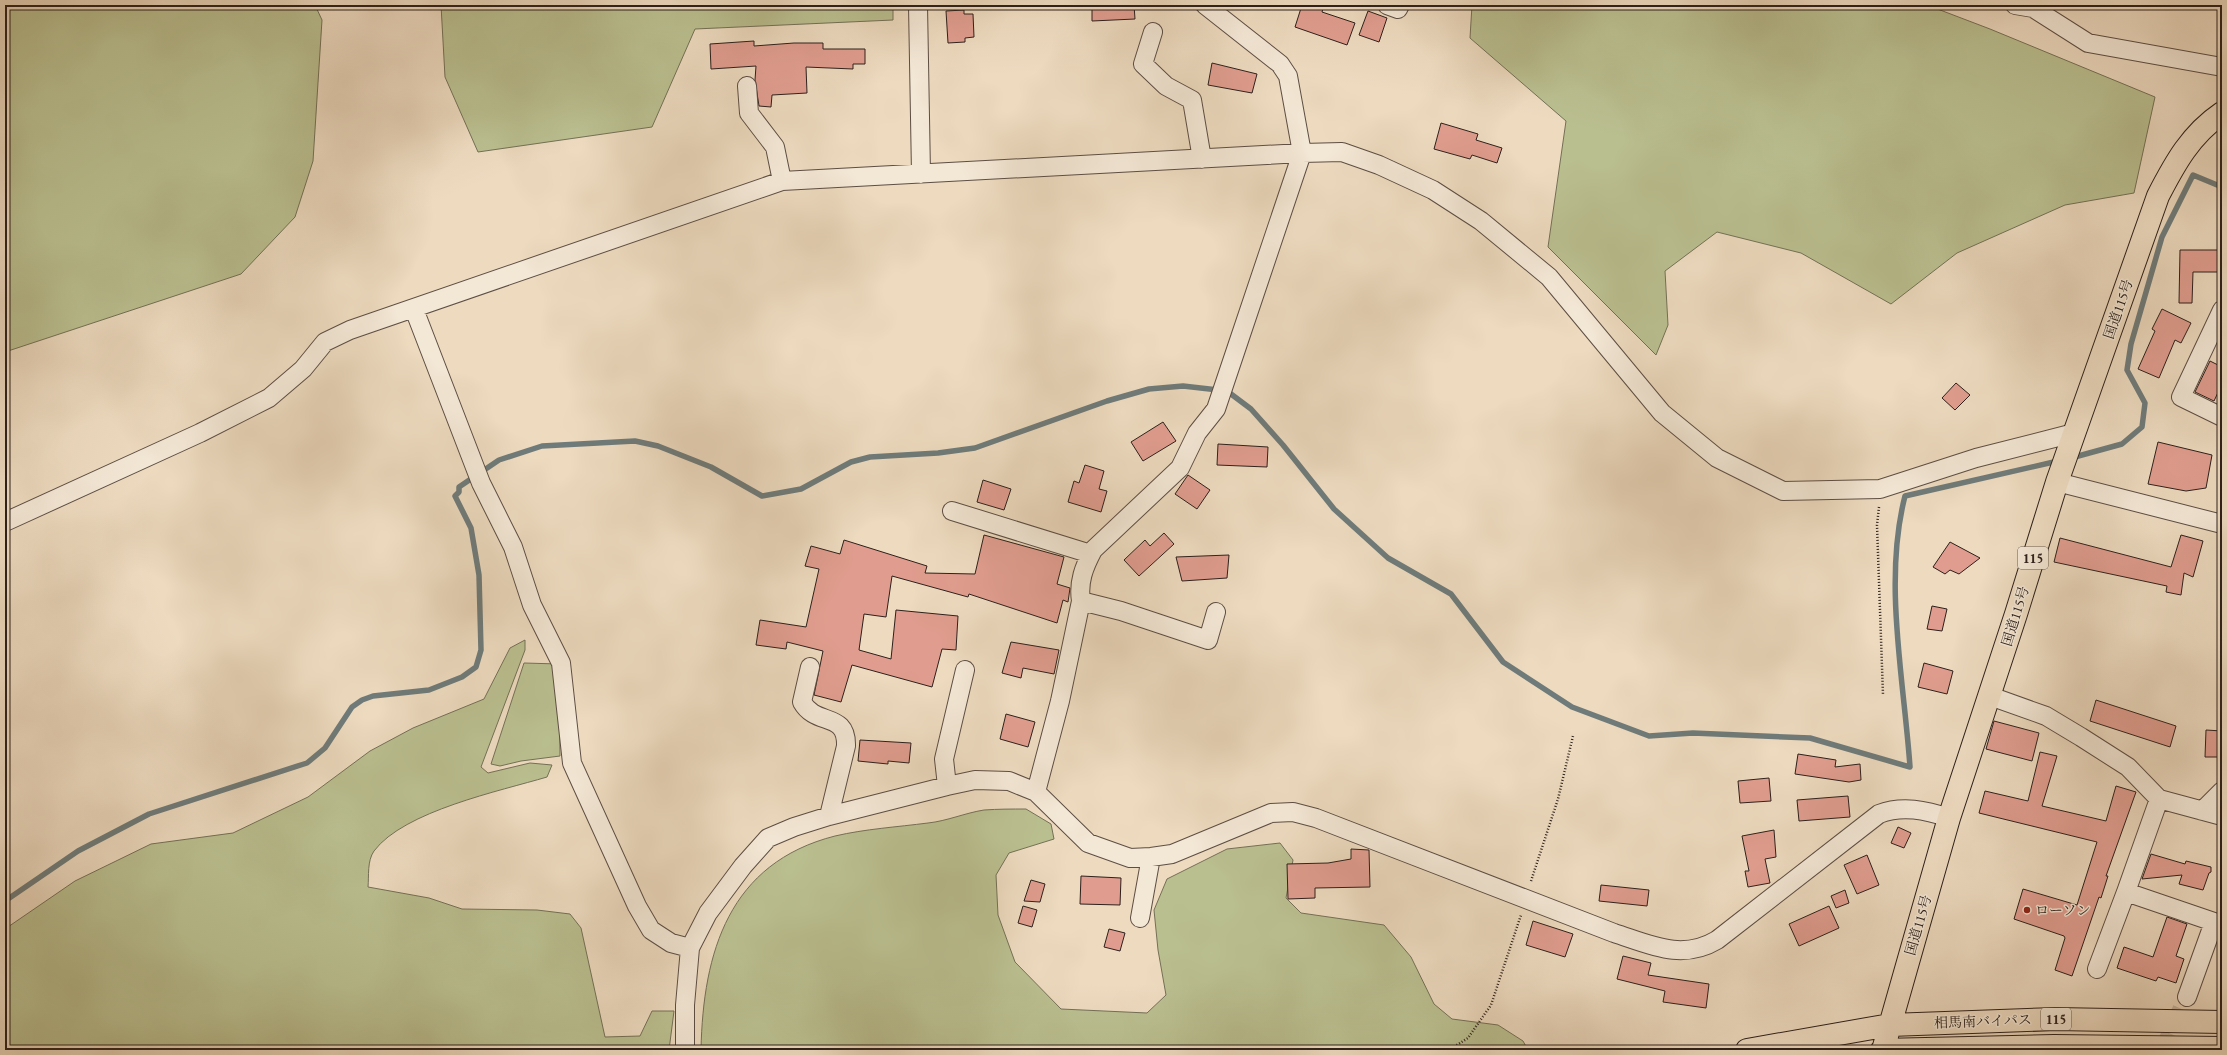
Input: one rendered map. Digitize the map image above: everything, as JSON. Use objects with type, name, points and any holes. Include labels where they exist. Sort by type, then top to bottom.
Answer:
[{"type":"highway","name":"国道115号","points":[[1882,1050],[1949,818],[1990,696],[2057,482],[2158,196],[2177,159],[2193,138],[2222,113]]},
{"type":"highway","name":"相馬南バイパス","points":[[1747,1050],[1890,1025],[2056,1019],[2222,1022]]},
{"type":"highway","name":"相馬南バイパス","points":[[1882,1050],[2054,1046],[2222,1048]]},
{"type":"street","points":[[918,5],[921,174]]},
{"type":"street","points":[[1036,792],[1060,701],[1081,601],[1079,587],[1085,564],[1091,554],[1180,468],[1197,433],[1216,409],[1302,153],[1288,76],[1280,64],[1205,5]]},
{"type":"street","points":[[1387,5],[1398,9],[1400,5]]},
{"type":"street","points":[[2015,5],[2033,7],[2088,43],[2222,67]]},
{"type":"street","points":[[1153,32],[1143,64],[1166,86],[1192,100],[1202,159]]},
{"type":"street","points":[[747,86],[749,113],[775,147],[782,181]]},
{"type":"street","points":[[5,522],[200,433],[269,398],[303,369],[325,342],[350,330],[782,181],[1302,153],[1342,152],[1379,165],[1433,190],[1481,221],[1549,277],[1662,413],[1717,458],[1783,491],[1880,489],[1976,458],[2074,434]]},
{"type":"street","points":[[414,309],[481,483],[513,547],[532,605],[561,663],[572,764],[636,906],[651,930],[671,943],[690,948]]},
{"type":"street","points":[[2222,310],[2181,397],[2222,417]]},
{"type":"street","points":[[2057,482],[2222,524]]},
{"type":"street","points":[[952,511],[1091,554]]},
{"type":"street","points":[[1081,601],[1121,611],[1208,640],[1216,612]]},
{"type":"street","points":[[810,667],[802,702],[808,712],[840,725],[846,736],[846,746],[829,816]]},
{"type":"street","points":[[947,786],[944,759],[965,670]]},
{"type":"street","points":[[1990,696],[2046,716],[2081,737],[2128,767],[2159,799],[2222,816]]},
{"type":"street","points":[[685,1050],[685,1005],[690,948],[708,913],[743,866],[768,838],[794,827],[829,816],[975,780],[1009,781],[1036,792],[1088,843],[1130,858],[1172,854],[1272,813],[1293,812],[1324,821],[1614,933],[1655,946],[1687,951],[1701,948],[1717,940],[1878,814],[1891,809],[1909,809],[1927,811],[1949,818]]},
{"type":"street","points":[[2202,811],[2222,791]]},
{"type":"street","points":[[2097,969],[2159,799]]},
{"type":"street","points":[[1140,918],[1151,857]]},
{"type":"street","points":[[2126,892],[2214,922],[2187,997]]},
{"type":"path","points":[[1880,489],[1877,524],[1883,695]]},
{"type":"green space","points":[[5,5],[315,5],[322,20],[313,161],[295,217],[241,274],[5,352]]},
{"type":"green space","points":[[441,5],[893,5],[893,20],[695,29],[652,127],[478,152],[445,77]]},
{"type":"green space","points":[[1472,5],[1927,5],[1990,29],[2155,97],[2134,193],[2065,205],[1957,253],[1891,304],[1801,253],[1717,232],[1665,271],[1668,325],[1656,355],[1548,247],[1566,121],[1470,38]]},
{"type":"green space","points":[[525,640],[525,650],[481,767],[488,773],[530,763],[552,765],[547,777],[454,804],[407,825],[388,837],[374,851],[369,864],[368,887],[429,898],[462,909],[537,910],[570,914],[581,928],[605,1037],[640,1036],[652,1011],[674,1011],[669,1050],[5,1050],[5,929],[75,881],[151,844],[233,833],[308,797],[370,751],[413,728],[484,699],[510,648]]},
{"type":"green space","points":[[524,663],[559,664],[560,756],[521,761],[500,766],[491,764]]},
{"type":"green space","points":[[1026,809],[1051,824],[1054,839],[1009,853],[996,875],[998,915],[1015,962],[1061,1009],[1147,1013],[1166,995],[1158,950],[1154,910],[1167,879],[1227,849],[1280,843],[1293,860],[1286,898],[1301,913],[1384,925],[1411,957],[1434,1004],[1452,1019],[1498,1025],[1523,1041],[1528,1050],[701,1050],[703,1014],[708,979],[716,946],[729,916],[747,890],[770,867],[799,849],[835,836],[869,830],[935,822],[984,810]]},
{"type":"building","points":[[1092,5],[1134,5],[1135,19],[1092,21]]},
{"type":"building","points":[[1302,5],[1324,5],[1322,12],[1355,23],[1347,45],[1295,27]]},
{"type":"building","points":[[964,10],[964,14],[973,14],[974,37],[965,38],[965,42],[948,43],[946,11]]},
{"type":"building","points":[[1368,11],[1387,18],[1379,42],[1359,35]]},
{"type":"building","points":[[754,41],[754,46],[794,43],[823,43],[823,49],[865,49],[865,64],[853,64],[853,69],[806,67],[807,93],[772,95],[771,107],[759,106],[755,80],[756,66],[711,69],[710,44]]},
{"type":"building","points":[[1212,63],[1257,74],[1252,93],[1208,85]]},
{"type":"building","points":[[1441,123],[1478,134],[1476,140],[1502,148],[1497,163],[1472,155],[1470,159],[1434,149]]},
{"type":"building","points":[[2180,250],[2222,250],[2222,272],[2193,272],[2192,303],[2179,303]]},
{"type":"building","points":[[2162,309],[2191,323],[2181,343],[2175,340],[2159,378],[2138,369],[2155,331],[2152,329]]},
{"type":"building","points":[[2210,361],[2222,367],[2222,384],[2214,401],[2195,392]]},
{"type":"building","points":[[1956,383],[1970,395],[1955,410],[1942,398]]},
{"type":"building","points":[[1163,422],[1176,441],[1143,461],[1131,442]]},
{"type":"building","points":[[2158,442],[2212,455],[2206,488],[2186,491],[2148,484]]},
{"type":"building","points":[[1218,444],[1268,447],[1267,467],[1217,465]]},
{"type":"building","points":[[1085,465],[1104,471],[1099,489],[1107,491],[1101,512],[1068,502],[1074,481],[1079,483]]},
{"type":"building","points":[[1188,475],[1210,490],[1197,509],[1175,494]]},
{"type":"building","points":[[983,480],[1011,489],[1004,510],[977,502]]},
{"type":"building","points":[[1164,533],[1174,544],[1139,576],[1124,560],[1145,540],[1150,546]]},
{"type":"building","points":[[984,535],[1064,557],[1057,584],[1070,588],[1068,602],[1063,600],[1057,623],[969,594],[968,597],[892,576],[886,617],[864,614],[859,650],[891,659],[896,610],[958,616],[956,650],[942,649],[932,687],[852,665],[841,702],[814,695],[823,651],[787,642],[786,649],[756,645],[760,620],[806,627],[819,569],[805,566],[811,546],[840,554],[844,540],[927,566],[925,573],[975,574]]},
{"type":"building","points":[[2181,535],[2203,541],[2193,577],[2184,573],[2181,595],[2166,592],[2167,586],[2054,562],[2060,538],[2171,567]]},
{"type":"building","points":[[1950,542],[1980,558],[1959,574],[1950,570],[1945,574],[1933,567]]},
{"type":"building","points":[[1229,555],[1227,578],[1182,581],[1176,557]]},
{"type":"building","points":[[1932,606],[1947,609],[1942,631],[1927,629]]},
{"type":"building","points":[[1011,642],[1059,650],[1054,674],[1023,668],[1021,678],[1002,673]]},
{"type":"building","points":[[1924,663],[1953,671],[1947,694],[1918,687]]},
{"type":"building","points":[[2096,700],[2176,726],[2170,747],[2090,721]]},
{"type":"building","points":[[1006,714],[1035,722],[1028,747],[1000,739]]},
{"type":"building","points":[[1994,721],[2039,733],[2032,761],[1986,749]]},
{"type":"building","points":[[2206,730],[2222,731],[2222,757],[2205,757]]},
{"type":"building","points":[[860,740],[911,743],[909,763],[888,761],[888,764],[858,761]]},
{"type":"building","points":[[2040,752],[2057,756],[2042,806],[2106,821],[2116,786],[2136,792],[2106,876],[2108,876],[2101,898],[2099,897],[2072,976],[2055,970],[2065,938],[2064,936],[2014,919],[2023,889],[2077,905],[2097,842],[1979,813],[1985,791],[2028,801]]},
{"type":"building","points":[[1798,754],[1836,760],[1835,767],[1860,764],[1861,780],[1849,782],[1795,774]]},
{"type":"building","points":[[1769,778],[1771,801],[1740,803],[1738,781]]},
{"type":"building","points":[[1848,796],[1850,817],[1799,821],[1797,800]]},
{"type":"building","points":[[1898,827],[1911,833],[1904,848],[1891,843]]},
{"type":"building","points":[[1774,830],[1776,857],[1765,859],[1770,883],[1748,887],[1745,871],[1749,871],[1742,836]]},
{"type":"building","points":[[1351,849],[1369,850],[1370,887],[1315,888],[1315,898],[1288,899],[1287,864],[1328,863],[1351,859]]},
{"type":"building","points":[[2151,854],[2185,864],[2186,861],[2211,867],[2211,872],[2209,873],[2203,890],[2179,884],[2182,875],[2142,879]]},
{"type":"building","points":[[1867,855],[1879,885],[1857,894],[1844,865]]},
{"type":"building","points":[[1081,876],[1121,878],[1120,905],[1080,904]]},
{"type":"building","points":[[1031,880],[1045,884],[1040,902],[1024,901]]},
{"type":"building","points":[[1601,885],[1649,890],[1647,906],[1599,901]]},
{"type":"building","points":[[1845,890],[1849,903],[1836,908],[1831,896]]},
{"type":"building","points":[[1023,906],[1037,910],[1032,927],[1018,923]]},
{"type":"building","points":[[1829,906],[1839,928],[1799,946],[1789,924]]},
{"type":"building","points":[[2167,917],[2187,924],[2176,956],[2184,959],[2176,983],[2158,977],[2156,981],[2117,968],[2124,947],[2153,957]]},
{"type":"building","points":[[1533,921],[1573,934],[1565,957],[1526,945]]},
{"type":"building","points":[[1109,929],[1125,933],[1120,951],[1104,947]]},
{"type":"building","points":[[1623,956],[1651,963],[1648,975],[1709,984],[1706,1008],[1663,1002],[1665,991],[1617,979]]},
{"type":"waterway","points":[[2071,458],[2122,444],[2142,427],[2145,403],[2127,370],[2131,344],[2162,237],[2193,175],[2222,187]]},
{"type":"waterway","points":[[5,901],[78,851],[149,814],[307,763],[325,748],[352,707],[362,700],[373,696],[429,690],[462,677],[476,667],[481,650],[479,575],[471,528],[455,496],[459,492],[459,487],[499,460],[542,446],[635,441],[658,446],[711,467],[762,496],[801,489],[851,462],[870,457],[938,453],[975,448],[1107,401],[1149,389],[1183,386],[1227,391],[1251,409],[1283,445],[1334,509],[1388,558],[1451,594],[1503,662],[1572,707],[1649,736],[1693,733],[1810,738],[1910,767],[1895,596],[1899,528],[1905,496],[2058,461]]},
{"type":"tunnel","points":[[2163,1050],[2187,997]]},
{"type":"place","name":"ローソン","points":[[2027,910]]}]
